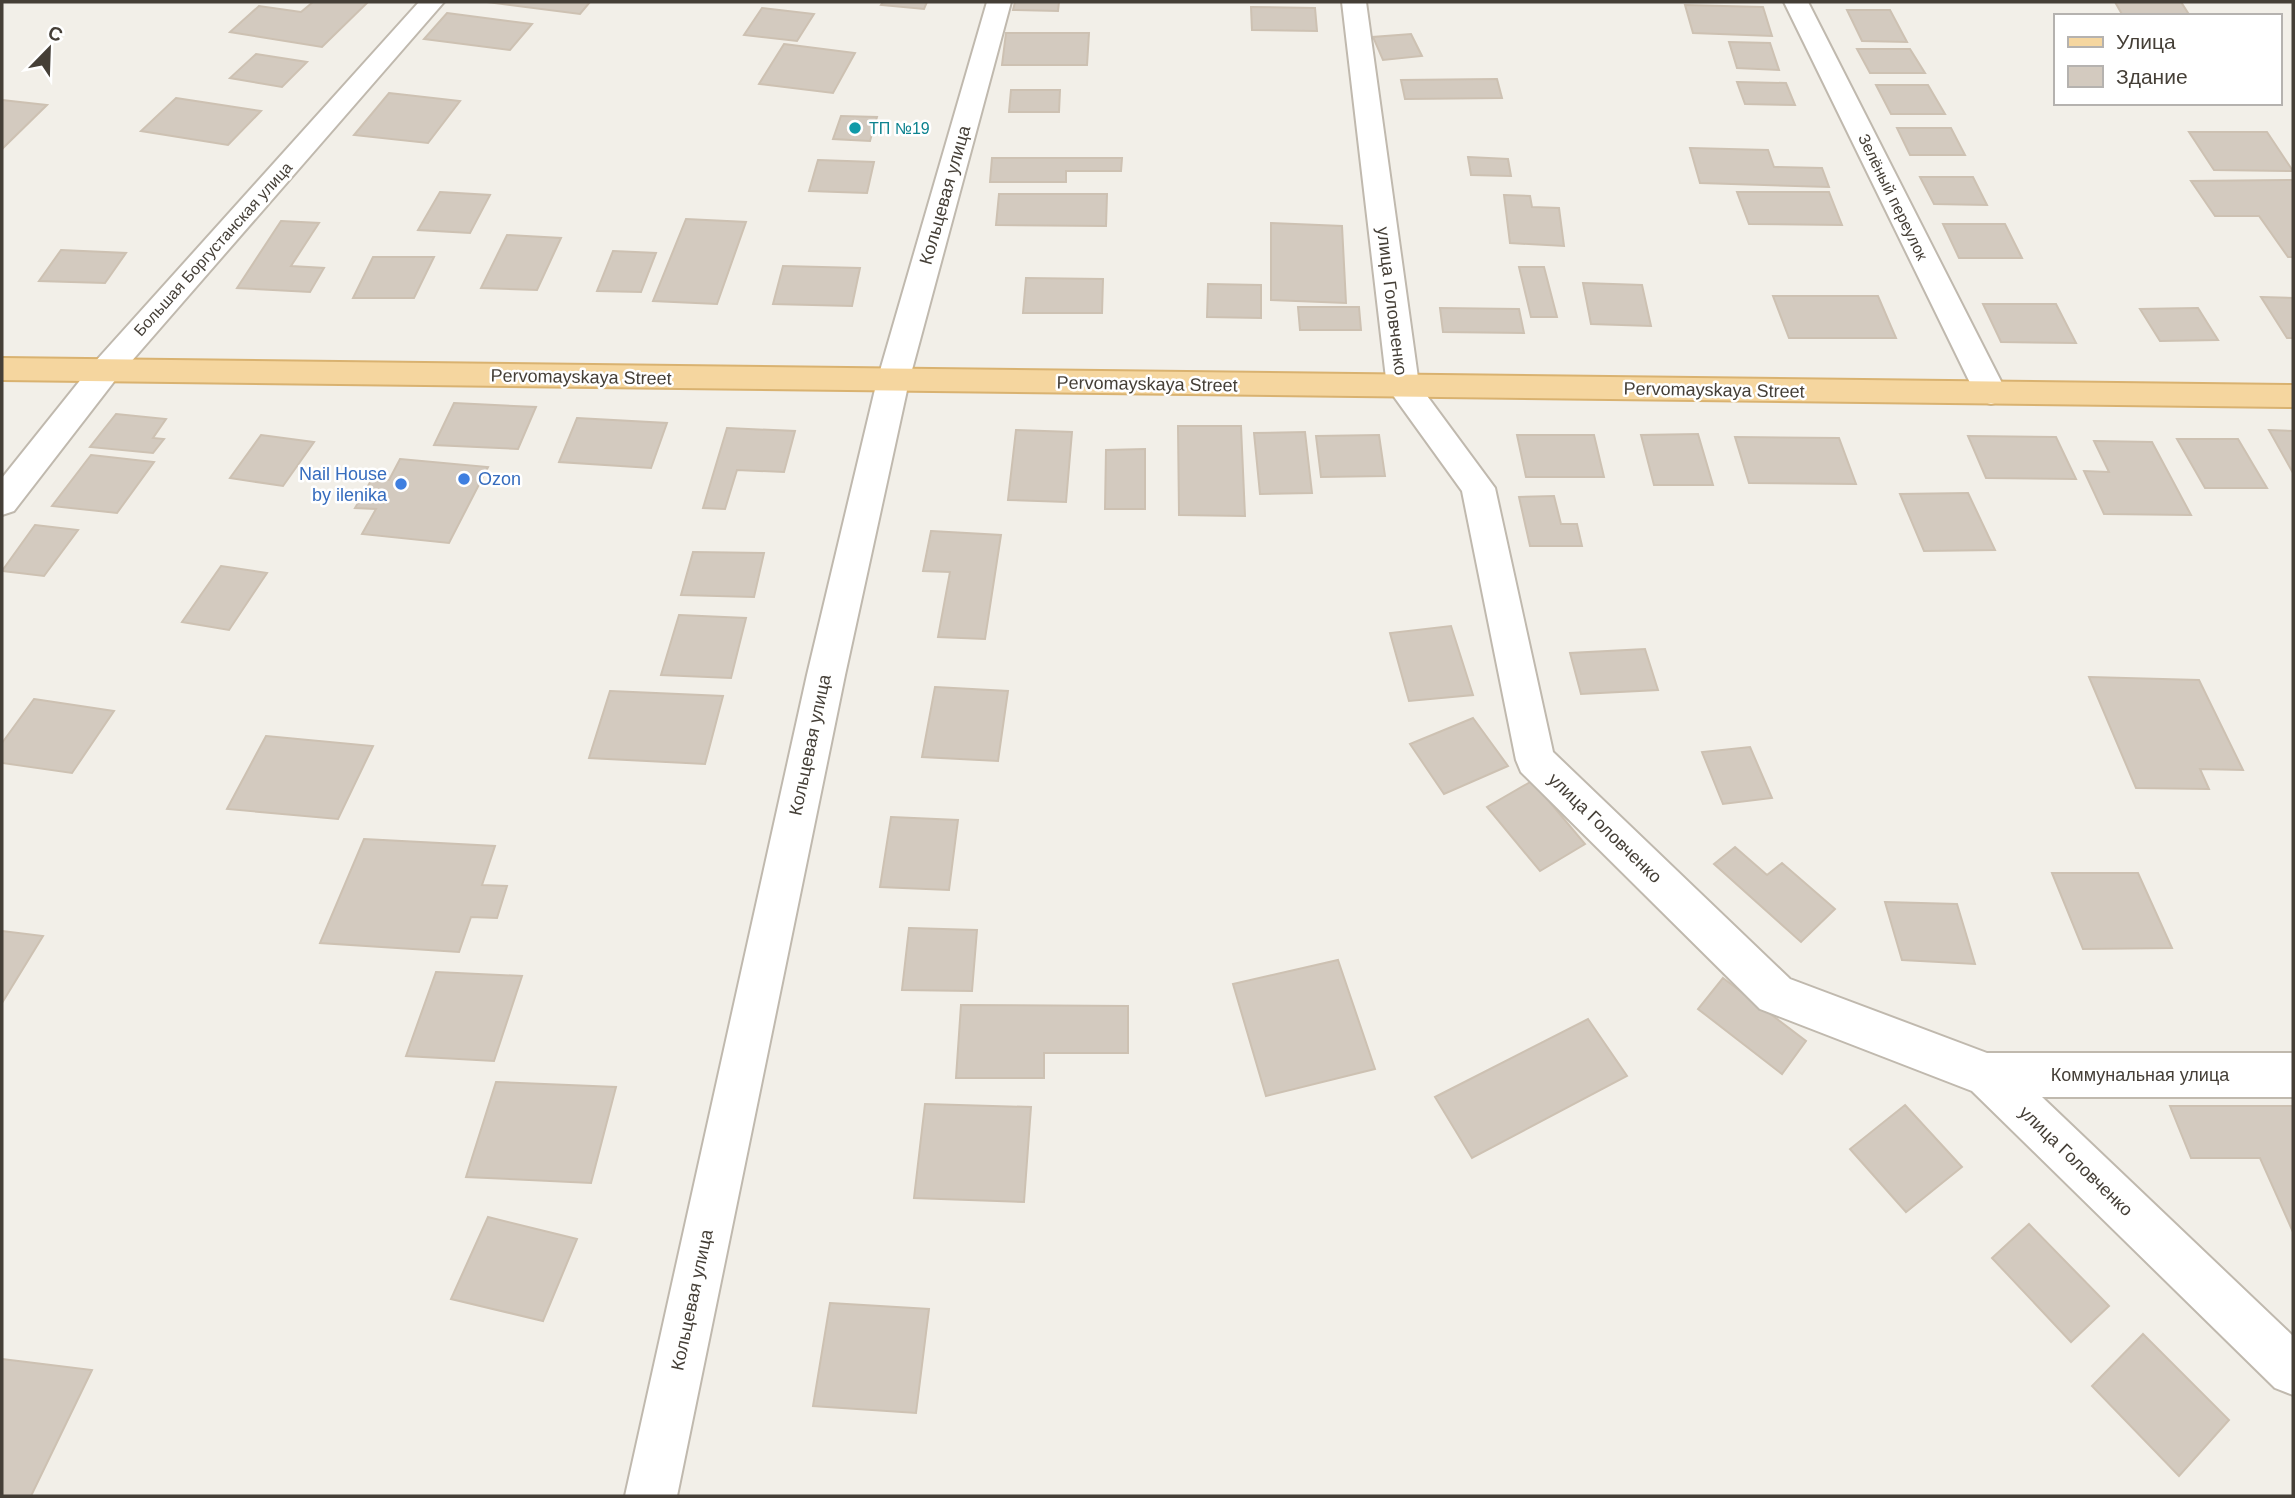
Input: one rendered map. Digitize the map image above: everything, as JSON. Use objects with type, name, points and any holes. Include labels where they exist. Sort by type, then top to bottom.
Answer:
[{"type":"main road","name":"Pervomayskaya Street","points":[[2,369],[2293,396]]},
{"type":"street","name":"Большая Боргустанская улица","points":[[2,502],[105,371],[432,2]]},
{"type":"street","name":"Кольцевая улица","points":[[651,1496],[825,675],[893,381],[999,2]]},
{"type":"street","name":"улица Головченко","points":[[1354,2],[1403,387],[1478,488],[1535,760],[1775,994],[1987,1075],[2293,1370]]},
{"type":"street","name":"Зелёный переулок","points":[[1796,2],[1991,393]]},
{"type":"street","name":"Коммунальная улица","points":[[1987,1075],[2293,1075]]},
{"type":"building","points":[[313,2],[368,2],[322,47],[230,32],[259,6],[301,12]]},
{"type":"building","points":[[487,2],[590,2],[580,14]]},
{"type":"building","points":[[883,2],[927,2],[924,9],[881,5]]},
{"type":"building","points":[[1015,2],[1059,2],[1058,11],[1013,10]]},
{"type":"building","points":[[2115,2],[2181,2],[2189,14],[2122,14]]},
{"type":"building","points":[[1685,5],[1763,7],[1772,36],[1693,33]]},
{"type":"building","points":[[1251,7],[1315,8],[1317,31],[1252,30]]},
{"type":"building","points":[[762,8],[814,14],[797,41],[744,35]]},
{"type":"building","points":[[1847,10],[1890,10],[1907,42],[1862,41]]},
{"type":"building","points":[[447,13],[532,24],[510,50],[424,39]]},
{"type":"building","points":[[1006,33],[1089,33],[1087,65],[1002,65]]},
{"type":"building","points":[[1411,34],[1422,56],[1383,60],[1373,37]]},
{"type":"building","points":[[1729,42],[1770,43],[1779,70],[1737,68]]},
{"type":"building","points":[[784,44],[855,53],[833,93],[759,84]]},
{"type":"building","points":[[1857,49],[1910,49],[1925,73],[1870,73]]},
{"type":"building","points":[[256,54],[307,62],[282,87],[230,78]]},
{"type":"building","points":[[1497,79],[1502,98],[1405,99],[1401,80]]},
{"type":"building","points":[[1737,82],[1786,83],[1795,105],[1745,104]]},
{"type":"building","points":[[1876,85],[1928,85],[1945,114],[1891,114]]},
{"type":"building","points":[[1011,90],[1060,90],[1059,112],[1009,112]]},
{"type":"building","points":[[389,93],[460,101],[428,143],[354,135]]},
{"type":"building","points":[[176,98],[261,111],[228,145],[141,131]]},
{"type":"building","points":[[2,100],[47,105],[2,149]]},
{"type":"building","name":"ТП №19","points":[[841,116],[877,117],[870,141],[833,139]]},
{"type":"building","points":[[1897,128],[1951,128],[1965,155],[1910,155]]},
{"type":"building","points":[[2189,132],[2267,132],[2293,171],[2214,170]]},
{"type":"building","points":[[1690,148],[1768,150],[1774,167],[1822,168],[1829,187],[1700,183]]},
{"type":"building","points":[[1468,157],[1508,159],[1511,176],[1471,175]]},
{"type":"building","points":[[992,158],[1122,158],[1121,171],[1066,171],[1066,182],[990,182]]},
{"type":"building","points":[[818,160],[874,162],[867,193],[809,191]]},
{"type":"building","points":[[1920,177],[1973,177],[1987,205],[1934,204]]},
{"type":"building","points":[[2293,180],[2293,257],[2288,257],[2259,216],[2215,216],[2191,181]]},
{"type":"building","points":[[440,192],[490,195],[470,233],[418,230]]},
{"type":"building","points":[[1737,192],[1829,192],[1842,225],[1749,224]]},
{"type":"building","points":[[999,194],[1107,194],[1106,226],[996,225]]},
{"type":"building","points":[[1504,195],[1530,196],[1532,207],[1559,208],[1564,246],[1510,243]]},
{"type":"building","points":[[686,219],[746,222],[717,304],[653,301]]},
{"type":"building","points":[[281,221],[319,223],[291,266],[324,268],[310,292],[237,288]]},
{"type":"building","points":[[1271,223],[1342,226],[1346,303],[1271,300]]},
{"type":"building","points":[[1943,224],[2005,224],[2022,258],[1959,258]]},
{"type":"building","points":[[507,235],[561,238],[537,290],[481,288]]},
{"type":"building","points":[[61,250],[126,253],[105,283],[39,281]]},
{"type":"building","points":[[613,251],[656,253],[641,292],[597,291]]},
{"type":"building","points":[[373,257],[434,257],[414,298],[353,298]]},
{"type":"building","points":[[783,266],[860,268],[852,306],[773,304]]},
{"type":"building","points":[[1519,267],[1544,267],[1557,317],[1531,317]]},
{"type":"building","points":[[1026,278],[1103,279],[1102,313],[1023,313]]},
{"type":"building","points":[[1583,283],[1642,285],[1651,326],[1591,324]]},
{"type":"building","points":[[1208,284],[1261,285],[1261,318],[1207,317]]},
{"type":"building","points":[[1773,296],[1878,296],[1896,338],[1789,338]]},
{"type":"building","points":[[2261,297],[2293,298],[2293,338],[2287,338]]},
{"type":"building","points":[[1983,304],[2056,304],[2076,343],[2001,342]]},
{"type":"building","points":[[1298,307],[1359,307],[1361,330],[1300,330]]},
{"type":"building","points":[[1440,308],[1519,309],[1524,333],[1443,332]]},
{"type":"building","points":[[2198,308],[2218,340],[2160,341],[2140,309]]},
{"type":"building","points":[[454,403],[536,407],[518,449],[434,445]]},
{"type":"building","points":[[116,414],[166,419],[153,438],[164,439],[153,453],[90,447]]},
{"type":"building","points":[[577,418],[667,423],[651,468],[559,462]]},
{"type":"building","points":[[1178,426],[1241,426],[1245,516],[1179,515]]},
{"type":"building","points":[[727,428],[795,431],[784,472],[737,470],[725,509],[703,508]]},
{"type":"building","points":[[1016,430],[1072,432],[1066,502],[1008,500]]},
{"type":"building","points":[[2269,430],[2293,431],[2293,473]]},
{"type":"building","points":[[1305,432],[1312,493],[1260,494],[1254,433]]},
{"type":"building","points":[[1698,434],[1713,485],[1654,485],[1641,435]]},
{"type":"building","points":[[261,435],[314,442],[283,486],[230,478]]},
{"type":"building","points":[[1379,435],[1385,476],[1321,477],[1316,436]]},
{"type":"building","points":[[1517,435],[1594,435],[1604,477],[1526,477]]},
{"type":"building","points":[[1968,436],[2056,437],[2076,479],[1986,478]]},
{"type":"building","points":[[1735,437],[1839,438],[1856,484],[1749,483]]},
{"type":"building","points":[[2177,439],[2238,439],[2267,488],[2205,488]]},
{"type":"building","points":[[2094,441],[2152,442],[2191,515],[2104,514],[2084,471],[2109,472]]},
{"type":"building","points":[[1145,449],[1145,509],[1105,509],[1106,450]]},
{"type":"building","points":[[91,455],[154,462],[117,513],[52,506]]},
{"type":"building","points":[[400,459],[488,467],[449,543],[362,534],[376,509],[355,508],[372,479],[389,480]]},
{"type":"building","points":[[1968,493],[1995,550],[1924,551],[1900,494]]},
{"type":"building","points":[[1554,496],[1561,524],[1577,524],[1582,546],[1530,546],[1519,497]]},
{"type":"building","points":[[35,525],[78,530],[44,576],[2,571]]},
{"type":"building","points":[[931,531],[1001,535],[985,639],[938,637],[950,572],[923,571]]},
{"type":"building","points":[[693,552],[764,553],[754,597],[681,595]]},
{"type":"building","points":[[221,566],[267,573],[229,630],[182,622]]},
{"type":"building","points":[[679,615],[746,618],[731,678],[661,675]]},
{"type":"building","points":[[1451,626],[1473,695],[1409,701],[1390,633]]},
{"type":"building","points":[[1645,649],[1658,690],[1581,694],[1570,653]]},
{"type":"building","points":[[2089,677],[2199,680],[2243,770],[2200,769],[2209,789],[2136,788]]},
{"type":"building","points":[[935,687],[1008,691],[998,761],[922,757]]},
{"type":"building","points":[[610,691],[723,696],[705,764],[589,758]]},
{"type":"building","points":[[34,699],[114,711],[72,773],[2,763],[2,743]]},
{"type":"building","points":[[1473,718],[1508,766],[1444,794],[1410,744]]},
{"type":"building","points":[[266,736],[373,746],[338,819],[227,809]]},
{"type":"building","points":[[1750,747],[1772,798],[1723,804],[1702,752]]},
{"type":"building","points":[[1532,781],[1585,844],[1540,871],[1487,807]]},
{"type":"building","points":[[891,817],[958,820],[949,890],[880,887]]},
{"type":"building","points":[[364,839],[495,846],[482,885],[507,886],[497,918],[471,917],[459,952],[320,943]]},
{"type":"building","points":[[1735,847],[1767,875],[1782,863],[1835,909],[1801,942],[1714,864]]},
{"type":"building","points":[[2052,873],[2138,873],[2172,948],[2083,949]]},
{"type":"building","points":[[1885,902],[1957,904],[1975,964],[1902,960]]},
{"type":"building","points":[[909,928],[977,930],[972,991],[902,990]]},
{"type":"building","points":[[2,931],[43,936],[2,1003]]},
{"type":"building","points":[[1338,960],[1375,1069],[1266,1096],[1233,984]]},
{"type":"building","points":[[436,972],[522,976],[494,1061],[406,1056]]},
{"type":"building","points":[[1723,978],[1806,1041],[1782,1074],[1698,1009]]},
{"type":"building","points":[[961,1005],[1128,1006],[1128,1053],[1044,1053],[1044,1078],[956,1078]]},
{"type":"building","points":[[1588,1019],[1627,1076],[1472,1158],[1435,1097]]},
{"type":"building","points":[[496,1082],[616,1087],[591,1183],[466,1177]]},
{"type":"building","points":[[925,1104],[1031,1107],[1024,1202],[914,1198]]},
{"type":"building","points":[[1905,1105],[1962,1167],[1906,1212],[1850,1149]]},
{"type":"building","points":[[2170,1106],[2293,1106],[2293,1232],[2260,1158],[2191,1158]]},
{"type":"building","points":[[488,1217],[577,1239],[543,1321],[451,1299]]},
{"type":"building","points":[[2029,1224],[2109,1306],[2071,1342],[1992,1258]]},
{"type":"building","points":[[830,1303],[929,1309],[916,1413],[813,1406]]},
{"type":"building","points":[[2143,1334],[2229,1420],[2179,1476],[2092,1386]]},
{"type":"building","points":[[2,1359],[92,1370],[31,1496],[2,1496]]},
{"type":"place","name":"ТП №19","points":[[855,128]]},
{"type":"place","name":"Ozon","points":[[464,479]]},
{"type":"place","name":"Nail House by ilenika","points":[[401,484]]}]
